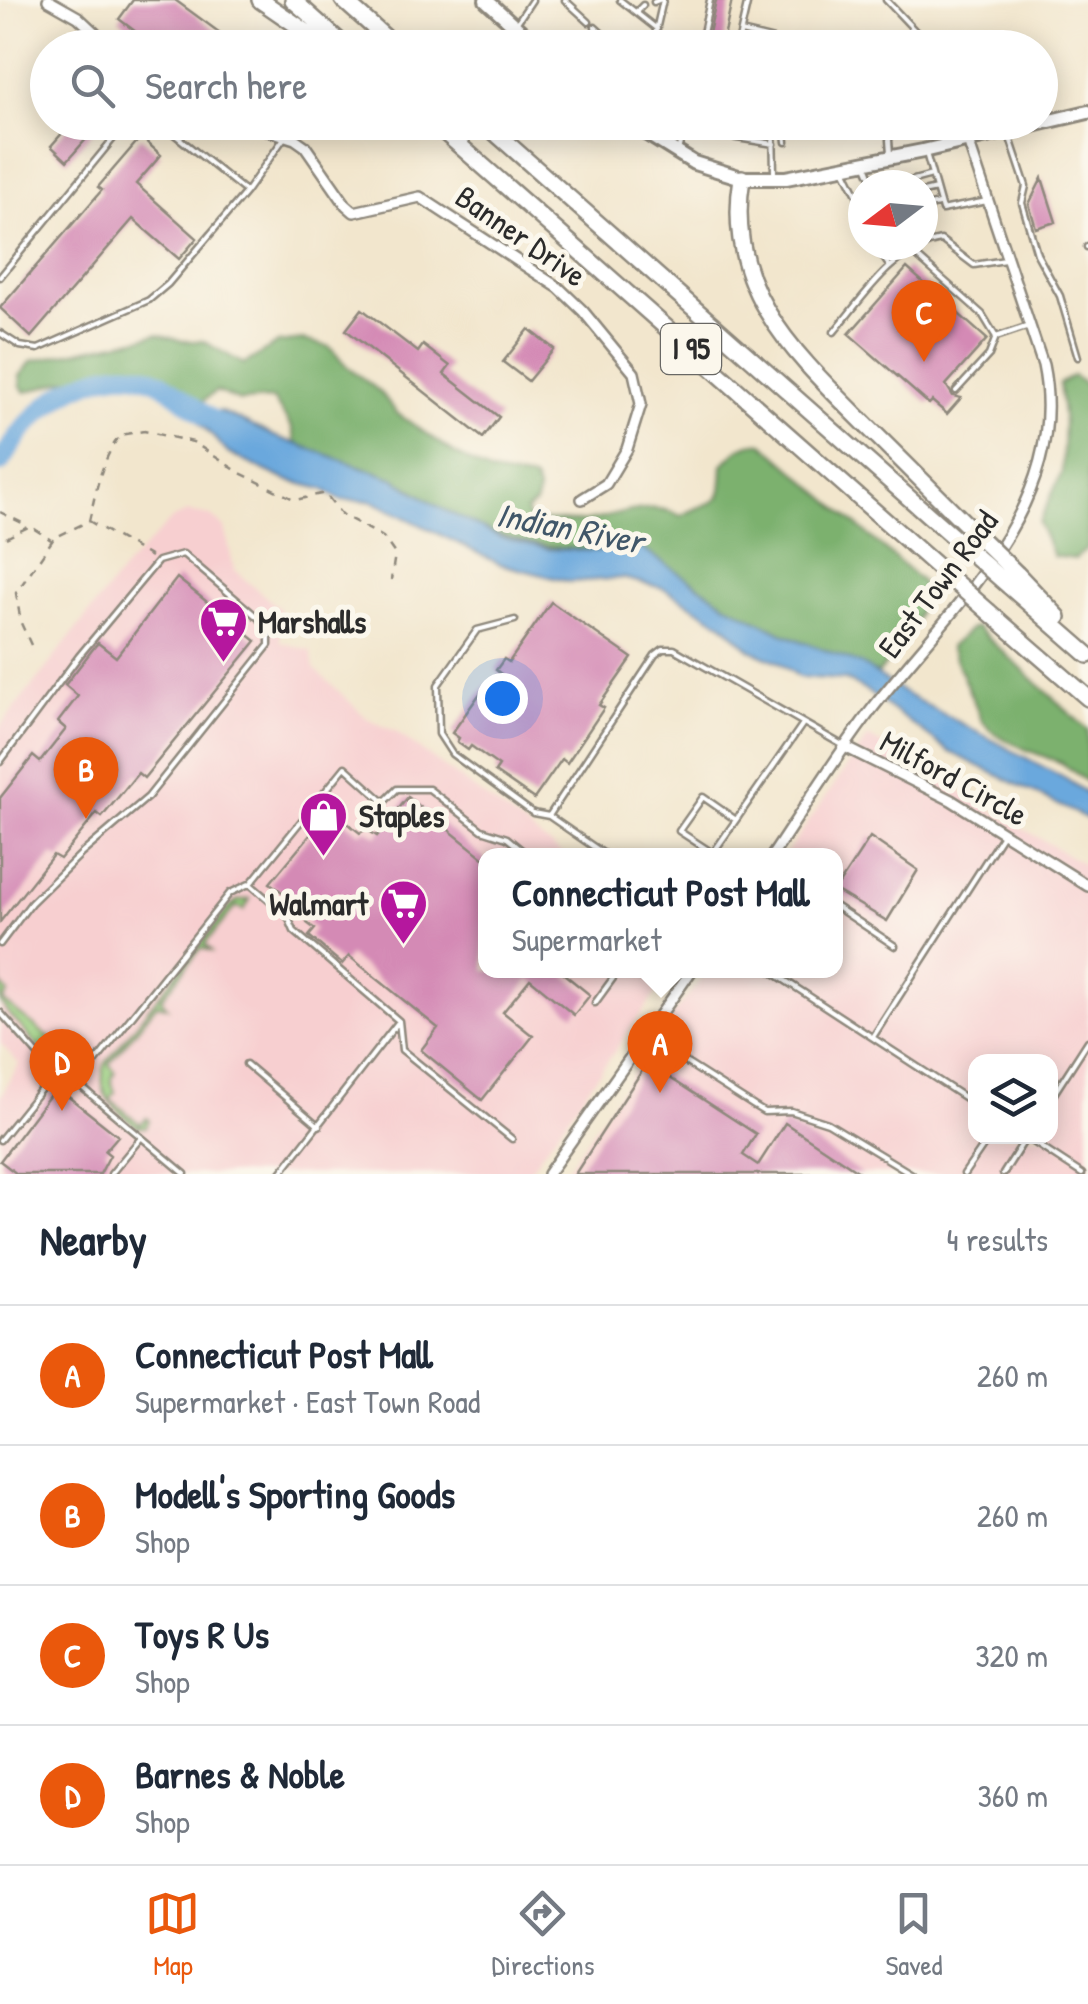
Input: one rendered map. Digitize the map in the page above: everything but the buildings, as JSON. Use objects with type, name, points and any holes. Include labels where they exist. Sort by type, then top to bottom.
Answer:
[{"type":"highway","points":[[260,0],[304,30]]},
{"type":"highway","points":[[293,0],[327,30]]},
{"type":"highway","points":[[343,0],[377,30]]},
{"type":"highway","points":[[447,140],[503,184]]},
{"type":"highway","name":"I 95","points":[[453,140],[1088,698]]},
{"type":"highway","name":"I 95","points":[[503,140],[973,543]]},
{"type":"highway","points":[[742,178],[737,207],[745,258],[769,318],[973,543],[1088,652]]},
{"type":"main road","points":[[486,0],[520,30]]},
{"type":"main road","points":[[1058,119],[1088,112]]},
{"type":"main road","points":[[656,140],[694,163],[742,178],[774,178],[866,164],[972,140]]},
{"type":"street","points":[[50,0],[92,30]]},
{"type":"street","name":"Banner Drive","points":[[293,140],[305,146],[354,212],[420,198],[453,216],[559,288],[628,363],[641,394],[628,449],[606,484],[582,499]]},
{"type":"street","name":"East Town Road","points":[[777,848],[873,707],[1011,532],[1039,475],[1049,401],[1044,366],[1005,260],[968,141]]},
{"type":"street","name":"Milford Circle","points":[[845,747],[951,800],[1088,886]]},
{"type":"street","points":[[548,1174],[686,978]]},
{"type":"lane","points":[[515,26],[532,0]]},
{"type":"lane","points":[[566,1],[575,0]]},
{"type":"lane","points":[[620,0],[639,7],[657,29]]},
{"type":"lane","points":[[704,30],[710,0]]},
{"type":"lane","points":[[741,30],[748,0]]},
{"type":"lane","points":[[886,0],[915,30]]},
{"type":"lane","points":[[566,1],[589,22]]},
{"type":"lane","points":[[657,29],[659,1]]},
{"type":"lane","points":[[595,26],[599,30]]},
{"type":"lane","points":[[0,276],[112,140]]},
{"type":"lane","points":[[181,140],[246,192]]},
{"type":"lane","points":[[0,333],[20,346],[38,349],[149,300],[168,284],[246,192],[283,140]]},
{"type":"lane","points":[[677,153],[681,140]]},
{"type":"lane","points":[[750,140],[774,144]]},
{"type":"lane","points":[[774,140],[774,178]]},
{"type":"lane","points":[[889,140],[891,158]]},
{"type":"lane","points":[[1011,140],[1026,186],[1022,203],[1038,254],[1060,296],[1078,357]]},
{"type":"lane","points":[[926,151],[931,170]]},
{"type":"lane","points":[[866,164],[868,170]]},
{"type":"lane","points":[[843,168],[848,178]]},
{"type":"lane","points":[[938,197],[942,210],[987,202]]},
{"type":"lane","points":[[938,241],[974,264],[1005,260]]},
{"type":"lane","points":[[885,260],[890,268]]},
{"type":"lane","points":[[834,332],[899,260]]},
{"type":"lane","points":[[921,260],[982,314],[996,336]]},
{"type":"lane","points":[[996,336],[1031,326]]},
{"type":"lane","points":[[956,391],[989,355],[996,336]]},
{"type":"lane","points":[[0,762],[79,656],[158,561],[183,554],[269,627],[268,644],[148,797],[31,903],[0,944]]},
{"type":"lane","points":[[515,620],[477,630],[438,685],[440,734],[452,754],[533,812],[549,816],[596,848]]},
{"type":"lane","points":[[549,816],[663,649],[674,649],[845,747]]},
{"type":"lane","points":[[716,848],[802,725]]},
{"type":"lane","points":[[78,1084],[230,893],[250,884],[345,767],[384,802],[397,788],[429,789],[482,830],[507,838],[519,848]]},
{"type":"lane","points":[[703,848],[679,831],[702,796],[736,820]]},
{"type":"lane","points":[[873,1038],[1005,832]]},
{"type":"lane","points":[[250,884],[288,916],[294,931],[399,1020],[402,1050],[512,1139]]},
{"type":"lane","points":[[843,911],[896,946]]},
{"type":"lane","points":[[594,1002],[613,978]]},
{"type":"lane","points":[[782,978],[968,1100]]},
{"type":"lane","points":[[0,1012],[54,1074],[78,1084],[185,1174]]},
{"type":"lane","points":[[280,1174],[399,1020]]},
{"type":"lane","points":[[1058,1088],[1088,1041]]},
{"type":"lane","points":[[680,1050],[682,1060],[764,1112],[790,1111],[828,1123],[912,1174]]},
{"type":"lane","points":[[246,1064],[319,1126]]},
{"type":"lane","points":[[0,1140],[54,1074]]},
{"type":"lane","points":[[112,1174],[141,1137]]},
{"type":"lane","points":[[964,1174],[985,1144]]},
{"type":"lane","points":[[1003,1174],[1022,1144]]},
{"type":"lane","points":[[1037,1144],[1082,1174]]},
{"type":"path","points":[[31,645],[21,622],[16,593],[52,541],[89,521],[102,464],[120,434],[144,431],[194,442],[240,473],[296,500],[325,493],[342,514],[383,538],[395,554],[391,580]]},
{"type":"path","points":[[0,512],[52,541]]},
{"type":"path","points":[[89,521],[158,561]]},
{"type":"path","points":[[6,538],[30,526]]},
{"type":"shaded area","points":[[188,512],[211,516],[225,528],[234,570],[280,609],[280,642],[311,651],[314,668],[369,720],[395,731],[554,848],[478,848],[478,978],[667,978],[527,1174],[0,1174],[0,1098],[19,1064],[0,1043],[0,727],[122,571],[172,519]]},
{"type":"shaded area","points":[[868,737],[1088,867],[1088,1174],[563,1174],[702,978],[843,978],[843,848],[790,848]]},
{"type":"green space","points":[[158,334],[183,341],[203,341],[244,364],[278,343],[304,340],[330,347],[345,365],[379,391],[398,414],[454,453],[491,473],[534,480],[538,491],[536,504],[526,511],[530,520],[587,521],[647,509],[681,516],[716,500],[723,465],[735,452],[763,443],[922,582],[916,621],[878,674],[786,635],[728,605],[638,546],[562,548],[515,540],[444,510],[391,478],[296,445],[292,428],[273,399],[240,401],[216,391],[187,409],[134,370],[66,380],[26,392],[21,387],[20,376],[32,361]]},
{"type":"green space","points":[[1073,376],[1088,386],[1088,548],[1075,559],[1053,556],[1039,523],[1062,472],[1064,422],[1059,384]]},
{"type":"green space","points":[[976,627],[1088,730],[1088,783],[1062,763],[995,734],[982,721],[950,647]]},
{"type":"green space","points":[[250,899],[244,910],[236,906],[205,944],[211,951],[201,948],[161,999],[167,1007],[157,1004],[109,1064],[115,1071],[111,1081],[115,1092],[110,1099],[140,1124],[149,1120],[146,1127],[137,1127],[109,1101],[103,1085],[105,1064],[229,907]]},
{"type":"green space","points":[[0,971],[1,984],[8,993],[3,1001],[77,1060],[85,1054],[88,1057],[70,1067],[43,1052],[2,1005]]},
{"type":"water","points":[[220,411],[274,436],[393,478],[444,510],[502,538],[549,549],[601,551],[638,546],[728,605],[786,635],[861,664],[904,693],[1066,779],[1088,794],[1088,819],[950,752],[846,680],[799,677],[779,662],[751,650],[723,624],[663,588],[622,578],[570,582],[500,564],[372,501],[340,500],[323,489],[286,480],[229,454],[200,423]]},
{"type":"waterway","name":"Indian River","points":[[0,463],[24,429],[46,407],[78,386],[113,375],[131,374],[166,386],[230,431]]},
{"type":"place","name":"Toys R Us","points":[[924,362]]},
{"type":"place","name":"Marshalls","points":[[223,664]]},
{"type":"place","name":"Modell's Sporting Goods","points":[[86,819]]},
{"type":"place","name":"Staples","points":[[324,858]]},
{"type":"place","name":"Walmart","points":[[403,946]]},
{"type":"place","name":"Connecticut Post Mall","points":[[660,1093]]},
{"type":"place","name":"Barnes & Noble","points":[[62,1111]]}]
